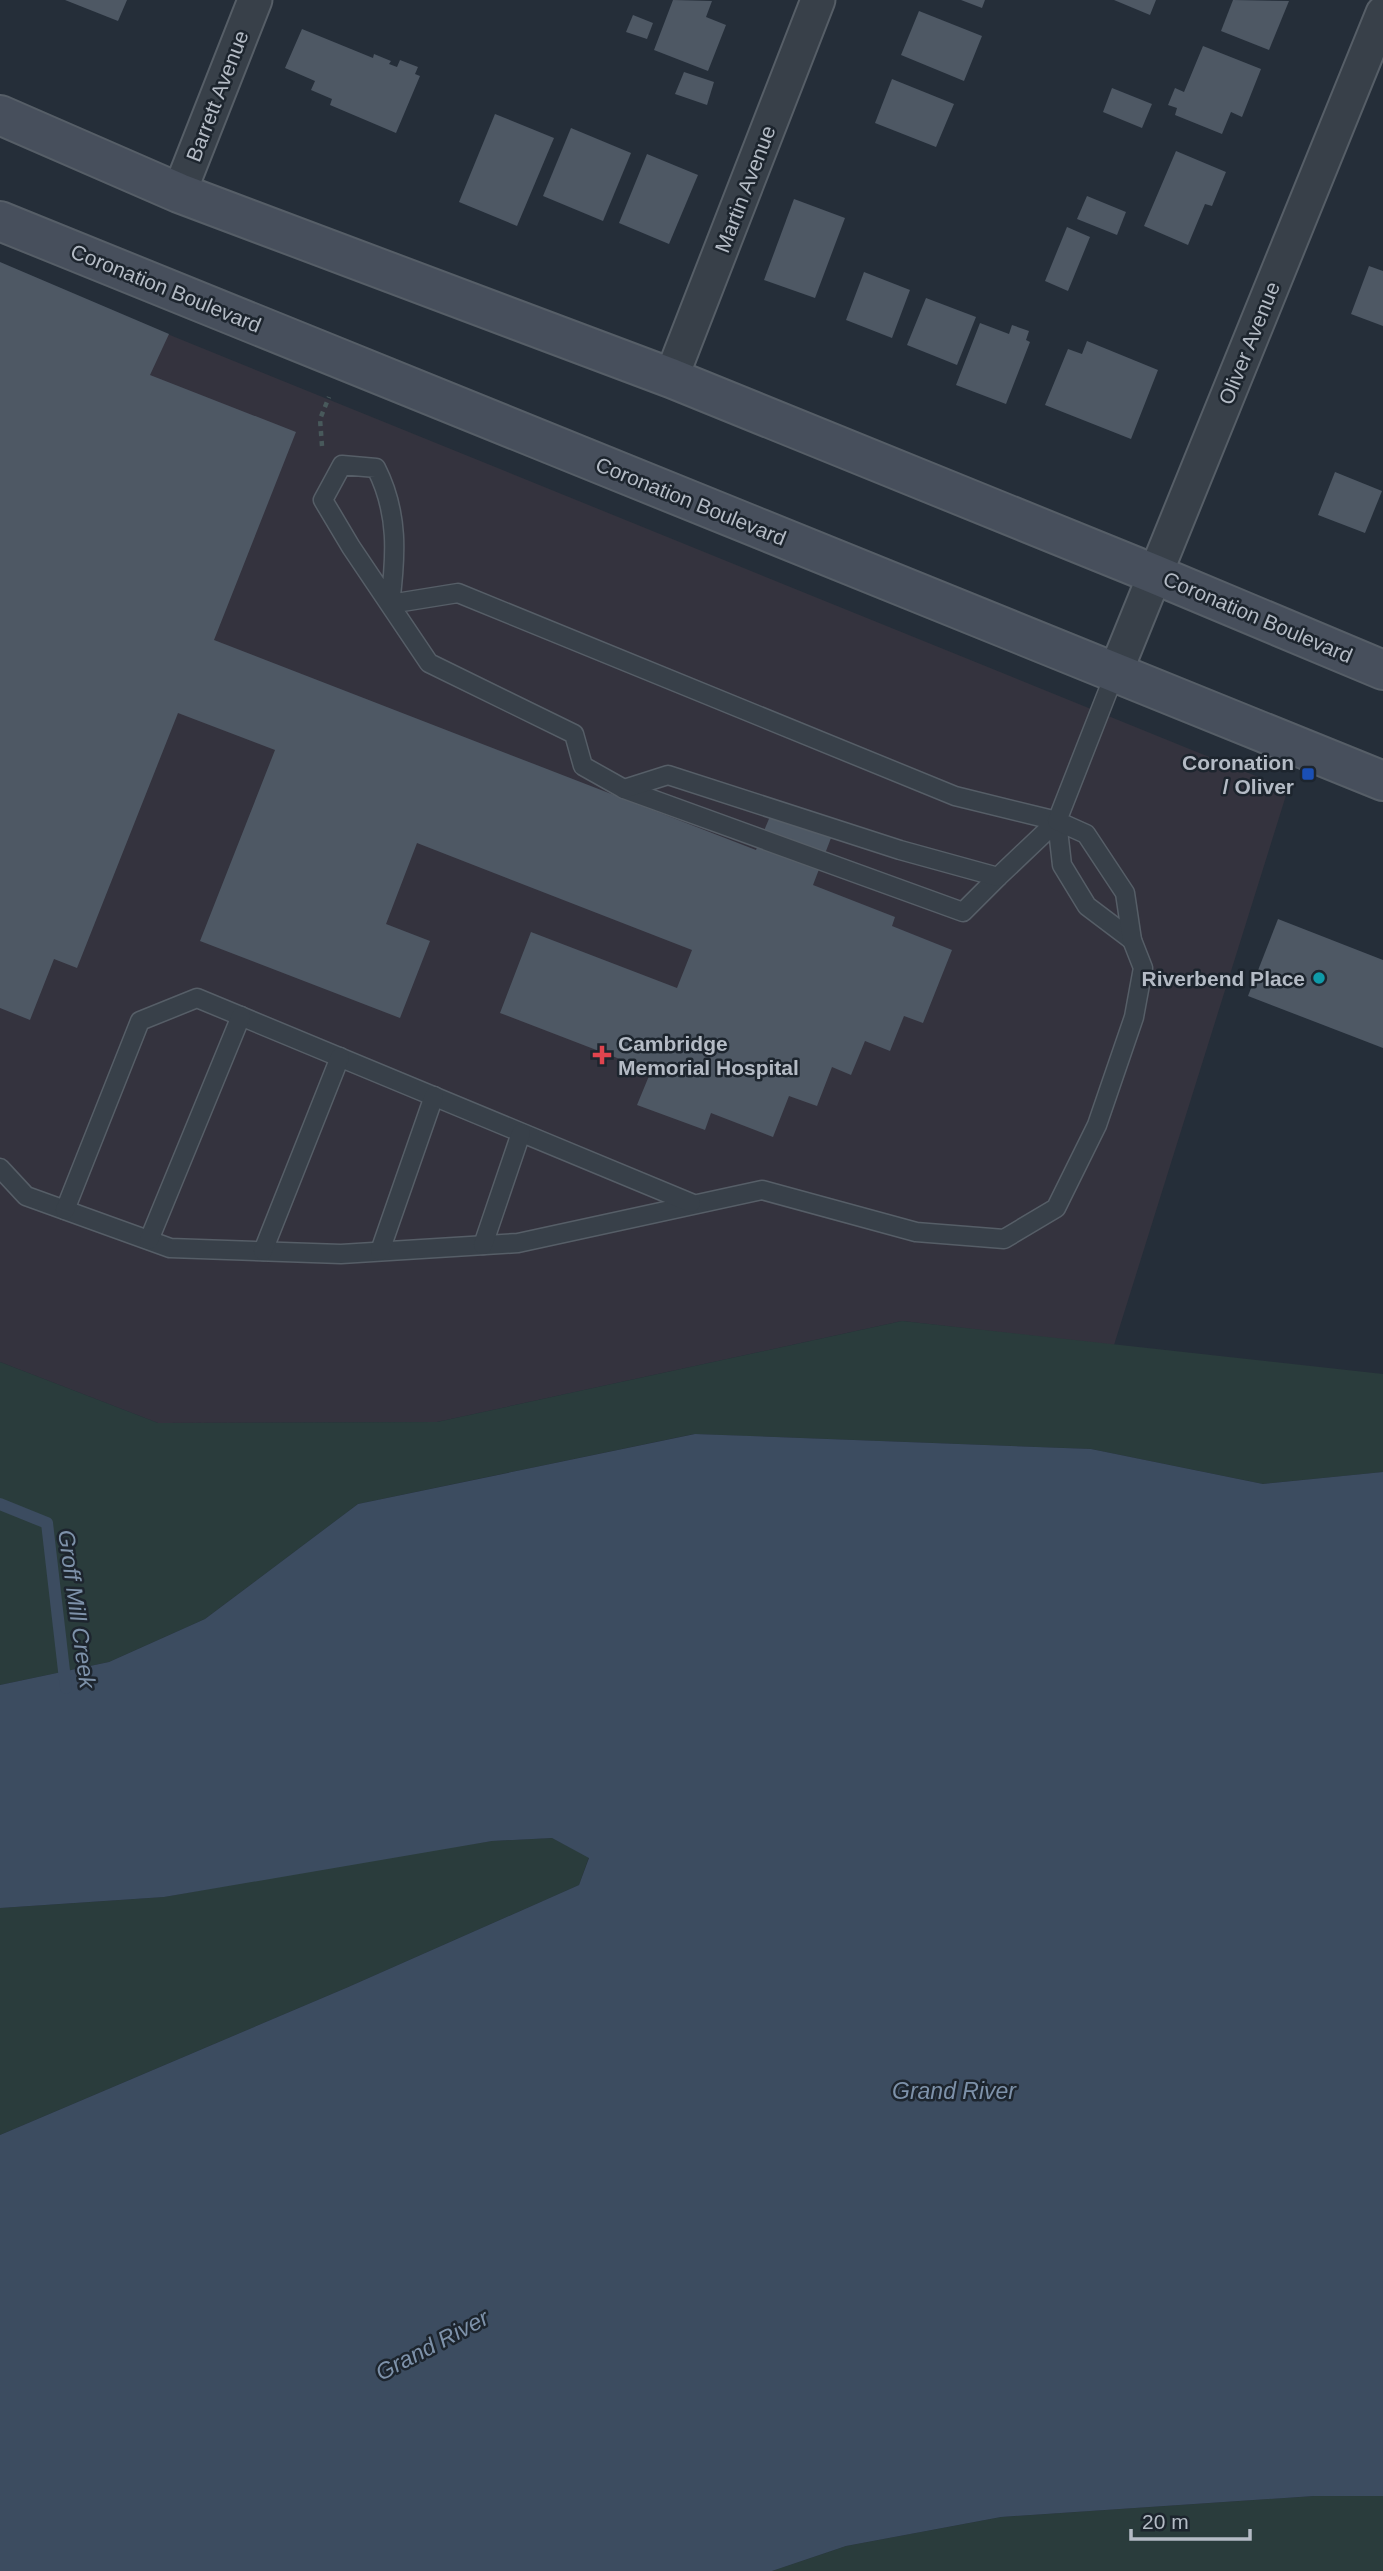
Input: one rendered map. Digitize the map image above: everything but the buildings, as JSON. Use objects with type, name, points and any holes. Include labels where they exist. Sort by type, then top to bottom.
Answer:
[{"type":"main road","name":"Coronation Boulevard","points":[[0,115],[179,193],[671,378],[1154,573],[1383,670]]},
{"type":"main road","name":"Coronation Boulevard","points":[[0,220],[1383,781]]},
{"type":"street","name":"Barrett Avenue","points":[[179,193],[255,0]]},
{"type":"street","name":"Martin Avenue","points":[[671,378],[818,0]]},
{"type":"street","name":"Oliver Avenue","points":[[1115,673],[1383,13]]},
{"type":"lane","points":[[390,604],[396,559],[390,496],[376,468],[342,465],[323,500],[390,604],[429,663],[574,734],[583,766],[624,789],[963,912],[1058,821]]},
{"type":"lane","points":[[0,1168],[26,1196],[170,1248],[341,1254],[518,1243],[691,1203],[762,1190],[916,1232],[1003,1239],[1056,1208],[1097,1125],[1134,1017],[1143,968],[1132,940],[1125,893],[1086,834],[1058,821],[955,796],[458,593],[390,604]]},
{"type":"lane","points":[[1115,673],[1058,821],[1059,861],[1087,906],[1132,940]]},
{"type":"lane","points":[[624,789],[668,775],[900,850],[998,877]]},
{"type":"lane","points":[[65,1210],[139,1021],[197,998],[691,1203]]},
{"type":"lane","points":[[149,1240],[241,1016]]},
{"type":"lane","points":[[263,1251],[340,1057]]},
{"type":"lane","points":[[380,1251],[434,1096]]},
{"type":"lane","points":[[483,1245],[521,1133]]},
{"type":"path","points":[[322,449],[320,419],[333,387]]},
{"type":"shaded area","name":"Cambridge Memorial Hospital","points":[[0,266],[1288,789],[1114,1345],[902,1321],[437,1422],[158,1423],[0,1362]]},
{"type":"shaded area","points":[[902,1321],[1383,1374],[1383,1472],[1263,1484],[1091,1449],[694,1434],[358,1504],[205,1619],[109,1662],[0,1685],[0,1362],[158,1423],[437,1422]]},
{"type":"shaded area","points":[[552,1838],[589,1857],[579,1885],[346,1988],[0,2135],[0,1908],[164,1897],[389,1856],[492,1841]]},
{"type":"shaded area","points":[[1314,2496],[1383,2496],[1383,2571],[772,2571],[846,2546],[1001,2517]]},
{"type":"water","name":"Grand River","points":[[695,1434],[1091,1449],[1263,1484],[1383,1472],[1383,2496],[1314,2496],[1001,2517],[846,2546],[772,2571],[0,2571],[0,2135],[346,1988],[579,1885],[589,1858],[552,1838],[492,1841],[164,1897],[0,1908],[0,1685],[109,1662],[205,1619],[358,1504]]},
{"type":"waterway","name":"Groff Mill Creek","points":[[0,1504],[47,1523],[66,1688]]},
{"type":"place","name":"Coronation / Oliver","points":[[1308,774]]},
{"type":"place","name":"Riverbend Place","points":[[1319,978]]},
{"type":"place","name":"Cambridge Memorial Hospital","points":[[602,1055]]}]
